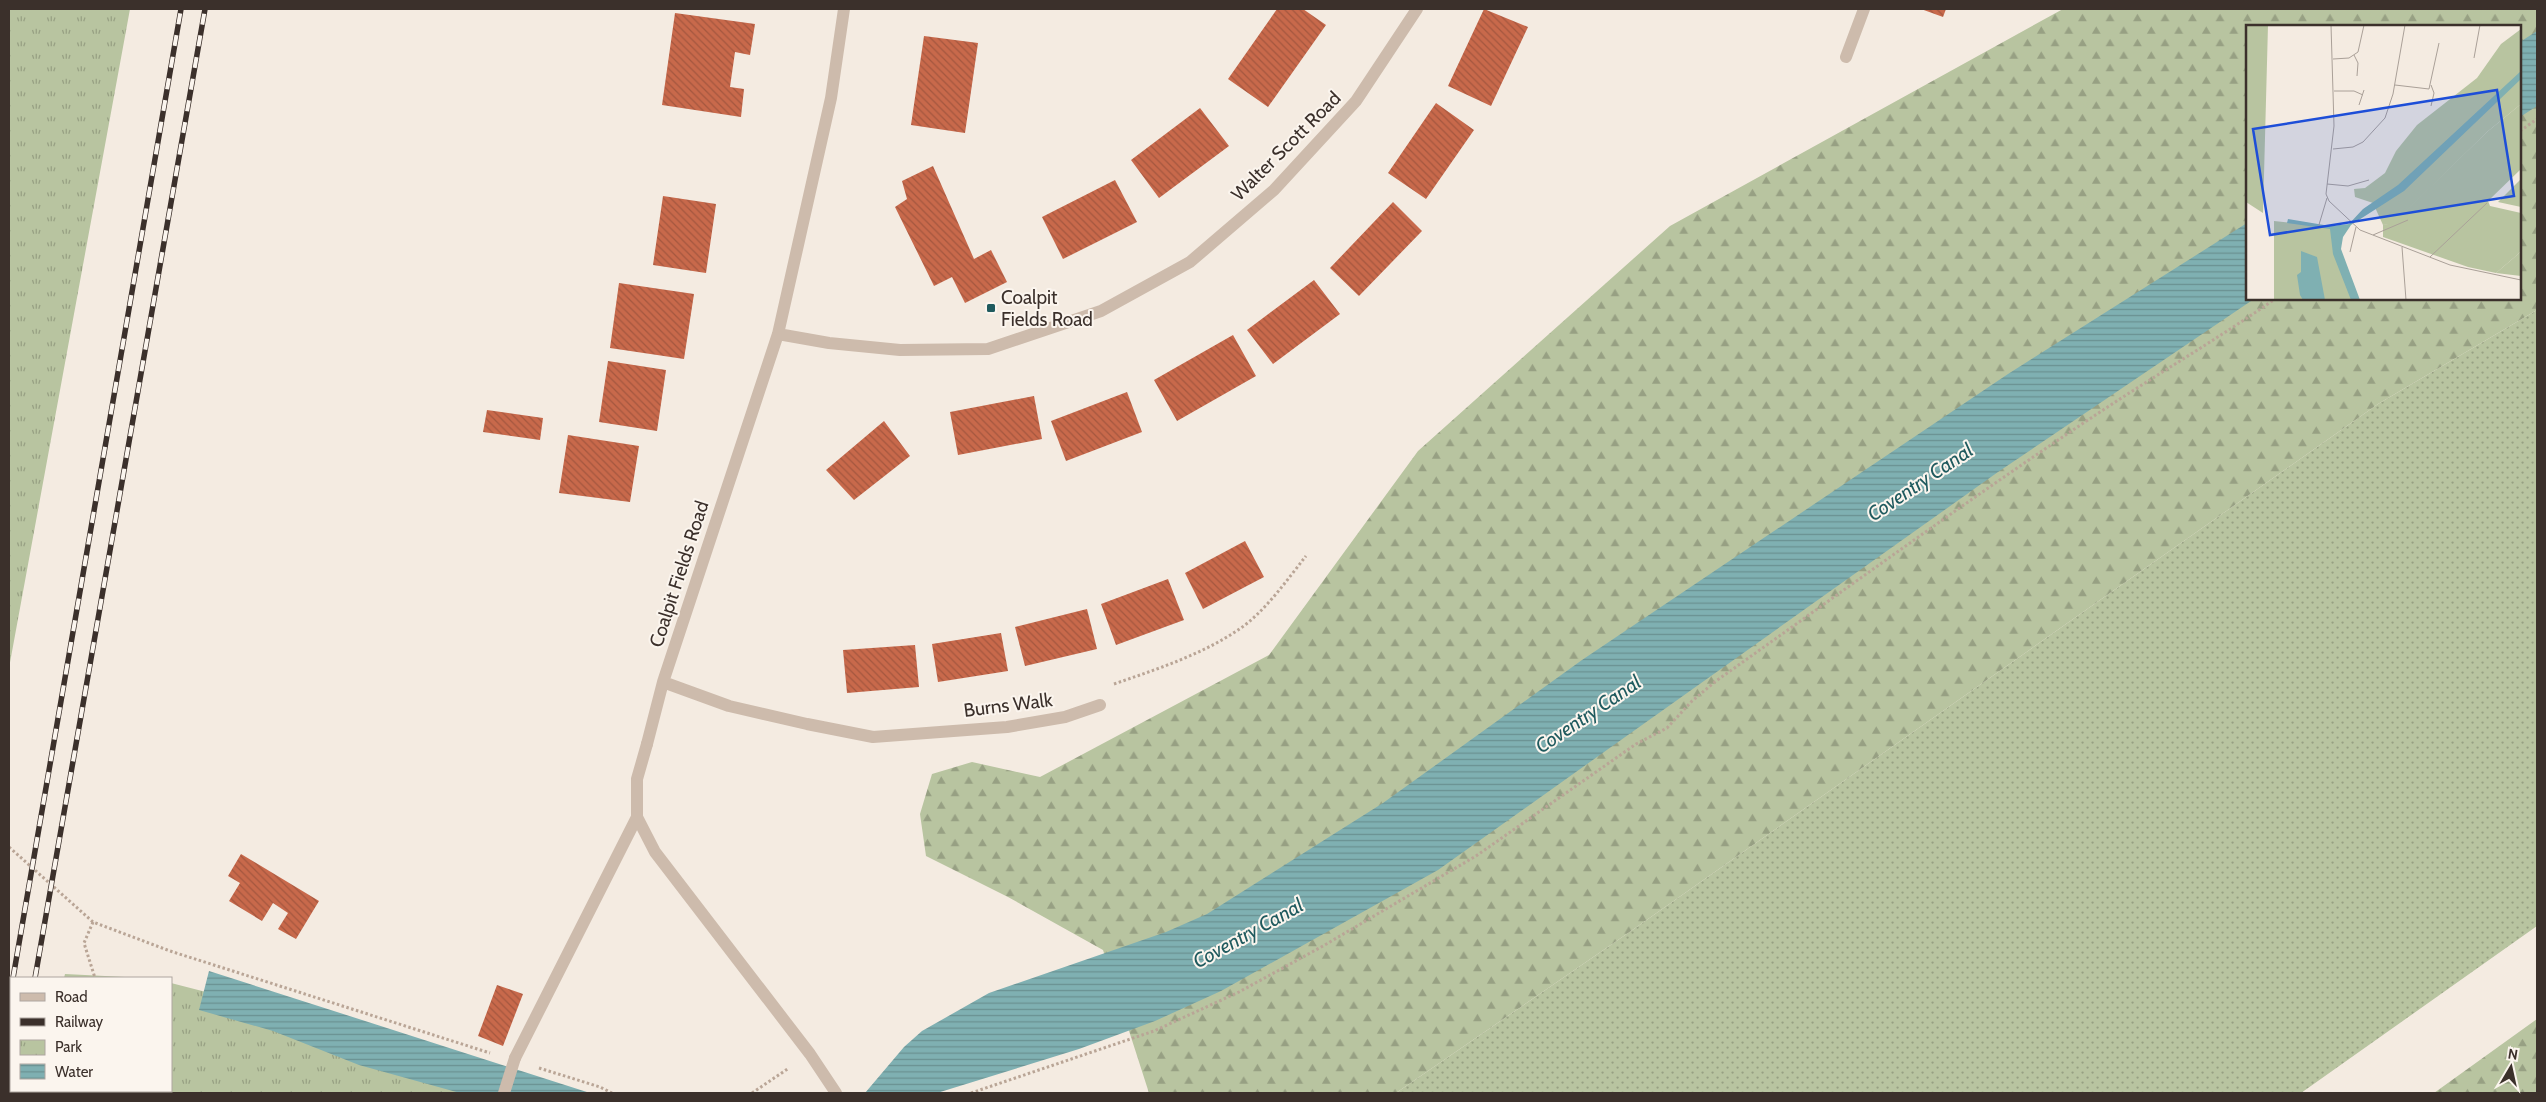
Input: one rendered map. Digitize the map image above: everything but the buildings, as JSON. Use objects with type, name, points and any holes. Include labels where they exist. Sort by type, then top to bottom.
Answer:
[{"type":"street","name":"Coalpit Fields Road","points":[[637,817],[637,779],[663,682],[778,334],[831,98],[844,9]]},
{"type":"street","name":"Walter Scott Road","points":[[778,334],[829,343],[900,350],[988,349],[1101,311],[1190,262],[1274,190],[1356,101],[1417,9]]},
{"type":"street","points":[[1846,57],[1864,9]]},
{"type":"street","name":"Burns Walk","points":[[663,682],[729,706],[872,737],[1007,727],[1065,717],[1100,705]]},
{"type":"street","points":[[637,817],[655,852],[810,1054],[835,1091]]},
{"type":"street","points":[[504,1093],[515,1058],[637,817]]},
{"type":"path","points":[[2521,130],[2537,119]]},
{"type":"path","points":[[971,1093],[1154,1031],[1239,992],[1323,946],[1476,856],[1636,744],[1667,728],[1692,701],[1716,681],[1970,502],[2095,416],[2215,340],[2274,300]]},
{"type":"path","points":[[1100,705],[1106,687],[1187,658],[1240,630],[1273,597],[1306,556]]},
{"type":"path","points":[[9,848],[93,922],[170,951],[491,1053]]},
{"type":"path","points":[[93,922],[84,943],[95,977]]},
{"type":"path","points":[[752,1093],[810,1054]]},
{"type":"path","points":[[537,1068],[600,1087],[612,1093]]},
{"type":"green space","points":[[9,9],[130,9],[9,668]]},
{"type":"green space","points":[[2063,9],[2537,9],[2537,310],[2378,404],[1631,931],[1396,1093],[1149,1093],[1103,950],[1008,897],[926,856],[920,814],[932,774],[972,762],[1040,777],[1269,655],[1418,451],[1670,226]]},
{"type":"green space","points":[[2537,310],[2537,926],[2301,1093],[1396,1093],[1631,931],[2378,404]]},
{"type":"green space","points":[[65,974],[125,977],[64,977]]},
{"type":"green space","points":[[172,983],[206,992],[517,1093],[45,1093],[172,1092]]},
{"type":"green space","points":[[2537,1019],[2537,1093],[2434,1093]]},
{"type":"water","points":[[2537,31],[2537,106],[2521,116],[2521,41]]},
{"type":"water","name":"Coventry Canal","points":[[2246,224],[2246,300],[2253,300],[1998,472],[1438,870],[1221,991],[1155,1021],[1079,1049],[937,1093],[865,1093],[904,1047],[922,1031],[989,993],[1166,932],[1207,914],[1383,803],[1582,660],[2008,374]]},
{"type":"water","points":[[209,971],[590,1093],[460,1093],[359,1065],[273,1031],[199,1010]]},
{"type":"railway","points":[[13,977],[181,9]]},
{"type":"railway","points":[[35,977],[205,9]]},
{"type":"railway","points":[[9,1001],[10,994]]},
{"type":"place","name":"Coalpit Fields Road","points":[[991,308]]}]
